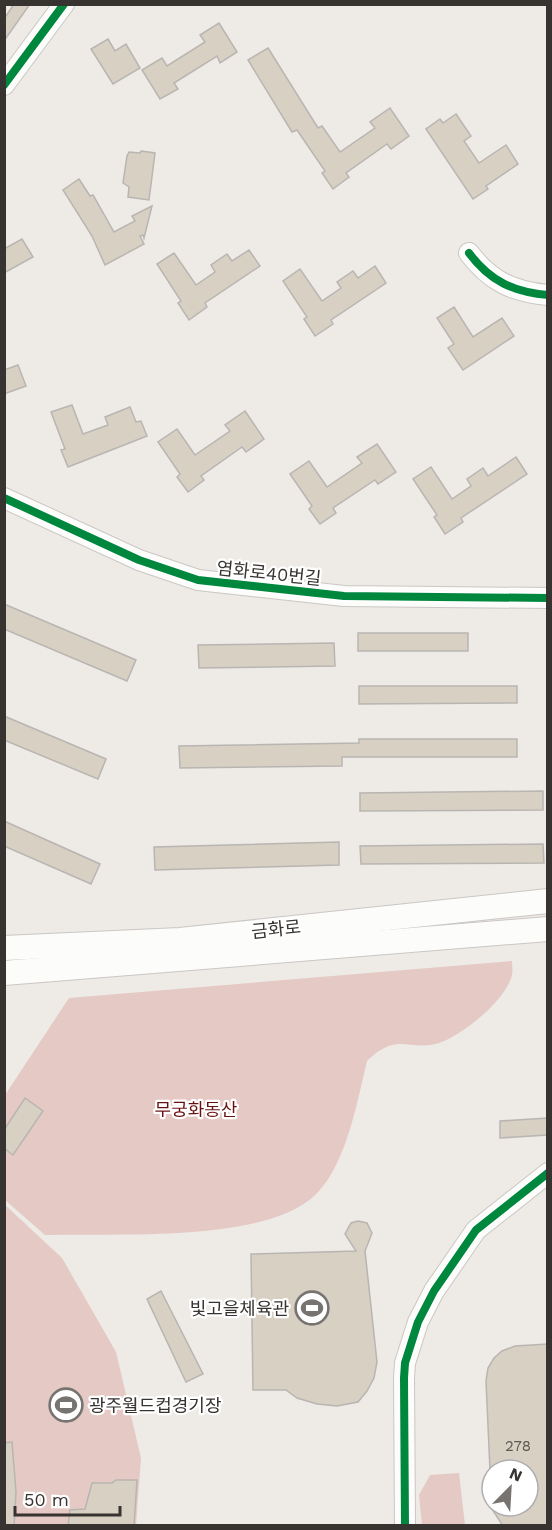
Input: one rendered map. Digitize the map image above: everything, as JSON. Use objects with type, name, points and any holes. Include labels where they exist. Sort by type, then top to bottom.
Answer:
[{"type":"main road","name":"금화로","points":[[4,948],[180,940],[548,901]]},
{"type":"main road","name":"금화로","points":[[4,973],[548,929]]},
{"type":"street","points":[[8,73],[64,4]]},
{"type":"street","points":[[469,253],[495,280],[517,291],[548,295]]},
{"type":"street","name":"염화로40번길","points":[[4,498],[122,553],[173,574],[198,580],[344,597],[548,598]]},
{"type":"street","points":[[405,1526],[404,1378],[405,1363],[418,1322],[434,1291],[476,1230],[548,1173]]},
{"type":"green space","name":"무궁화동산","points":[[512,961],[512,975],[501,995],[493,1005],[460,1033],[439,1043],[428,1045],[395,1044],[378,1052],[367,1061],[349,1134],[334,1169],[313,1197],[289,1212],[259,1222],[224,1229],[146,1234],[45,1235],[5,1200],[5,1095],[69,998]]},
{"type":"green space","name":"광주월드컵경기장","points":[[4,1204],[62,1258],[116,1352],[141,1458],[136,1525],[5,1525]]},
{"type":"green space","points":[[459,1473],[465,1525],[422,1525],[419,1495],[430,1475]]},
{"type":"building","points":[[14,4],[30,4],[4,41],[4,19]]},
{"type":"building","points":[[219,23],[237,52],[220,63],[217,56],[174,83],[178,89],[160,99],[142,70],[162,58],[167,66],[205,42],[200,35]]},
{"type":"building","points":[[108,39],[115,51],[126,44],[140,68],[113,84],[91,49]]},
{"type":"building","points":[[268,48],[318,128],[322,126],[340,152],[375,128],[370,122],[390,108],[409,136],[391,149],[387,144],[346,173],[349,177],[333,189],[322,173],[325,171],[297,130],[292,132],[248,60]]},
{"type":"building","points":[[456,114],[471,136],[464,141],[479,163],[506,145],[518,164],[486,186],[488,189],[473,199],[426,129],[440,119],[443,123]]},
{"type":"building","points":[[141,151],[155,153],[149,200],[128,197],[129,187],[123,183],[129,152],[140,153]]},
{"type":"building","points":[[79,179],[90,196],[93,195],[114,232],[135,221],[132,216],[152,206],[144,238],[143,235],[140,236],[144,244],[105,265],[92,236],[63,190]]},
{"type":"building","points":[[22,239],[33,257],[4,273],[4,249]]},
{"type":"building","points":[[249,250],[260,266],[205,303],[207,307],[189,320],[178,303],[181,301],[157,264],[174,253],[196,285],[215,272],[211,265],[227,254],[232,261]]},
{"type":"building","points":[[375,266],[386,283],[331,320],[333,324],[315,336],[304,319],[307,317],[283,281],[300,269],[322,301],[341,288],[337,282],[353,271],[358,278]]},
{"type":"building","points":[[454,307],[473,337],[502,318],[514,336],[463,370],[448,348],[454,344],[437,318]]},
{"type":"building","points":[[18,365],[26,386],[4,394],[4,370]]},
{"type":"building","points":[[72,405],[83,434],[108,425],[105,417],[130,407],[136,422],[141,421],[147,436],[68,467],[61,450],[65,449],[51,412]]},
{"type":"building","points":[[245,411],[264,439],[246,452],[242,447],[201,476],[204,480],[188,492],[177,477],[180,474],[158,442],[177,429],[195,455],[230,431],[225,425]]},
{"type":"building","points":[[377,444],[396,472],[378,484],[375,480],[333,508],[336,513],[320,524],[309,509],[312,506],[290,474],[309,461],[327,487],[362,463],[357,457]]},
{"type":"building","points":[[516,457],[527,474],[461,518],[463,522],[445,534],[434,517],[437,515],[413,479],[431,467],[452,499],[471,486],[467,479],[483,468],[488,476]]},
{"type":"building","points":[[4,604],[136,660],[127,681],[4,629]]},
{"type":"building","points":[[358,633],[468,633],[468,651],[358,651]]},
{"type":"building","points":[[334,643],[335,666],[199,668],[198,645]]},
{"type":"building","points":[[359,686],[517,686],[517,703],[359,704]]},
{"type":"building","points":[[4,716],[106,759],[98,779],[4,740]]},
{"type":"building","points":[[359,739],[517,739],[517,757],[342,757],[342,766],[180,768],[179,746],[359,743]]},
{"type":"building","points":[[543,791],[543,810],[360,811],[360,793]]},
{"type":"building","points":[[4,821],[100,864],[91,884],[4,846]]},
{"type":"building","points":[[339,842],[339,865],[155,870],[154,847]]},
{"type":"building","points":[[543,844],[544,863],[361,864],[360,846]]},
{"type":"building","points":[[25,1098],[43,1111],[13,1155],[4,1148],[4,1130]]},
{"type":"building","points":[[548,1118],[548,1135],[500,1138],[500,1121]]},
{"type":"building","name":"빛고을체육관","points":[[358,1221],[367,1223],[372,1233],[365,1251],[377,1362],[374,1378],[367,1391],[358,1402],[337,1406],[317,1404],[297,1398],[286,1390],[253,1390],[251,1254],[356,1251],[345,1234],[351,1223]]},
{"type":"building","points":[[161,1291],[203,1374],[186,1382],[147,1299]]},
{"type":"building","points":[[548,1344],[548,1526],[503,1526],[498,1518],[540,1518],[540,1458],[489,1458],[486,1381],[488,1368],[502,1351],[515,1346]]},
{"type":"building","points":[[12,1442],[16,1492],[14,1526],[4,1526],[4,1443]]},
{"type":"building","points":[[116,1480],[137,1480],[134,1526],[68,1526],[70,1510],[85,1509],[92,1483],[112,1483]]},
{"type":"cycle path","points":[[4,85],[64,4]]},
{"type":"cycle path","points":[[469,253],[485,271],[503,283],[524,291],[548,295]]},
{"type":"cycle path","points":[[4,498],[139,560],[198,580],[344,596],[548,598]]},
{"type":"cycle path","points":[[405,1526],[404,1378],[405,1363],[418,1322],[434,1291],[476,1230],[548,1173]]},
{"type":"place","name":"빛고을체육관","points":[[312,1308]]},
{"type":"place","name":"광주월드컵경기장","points":[[66,1405]]}]
